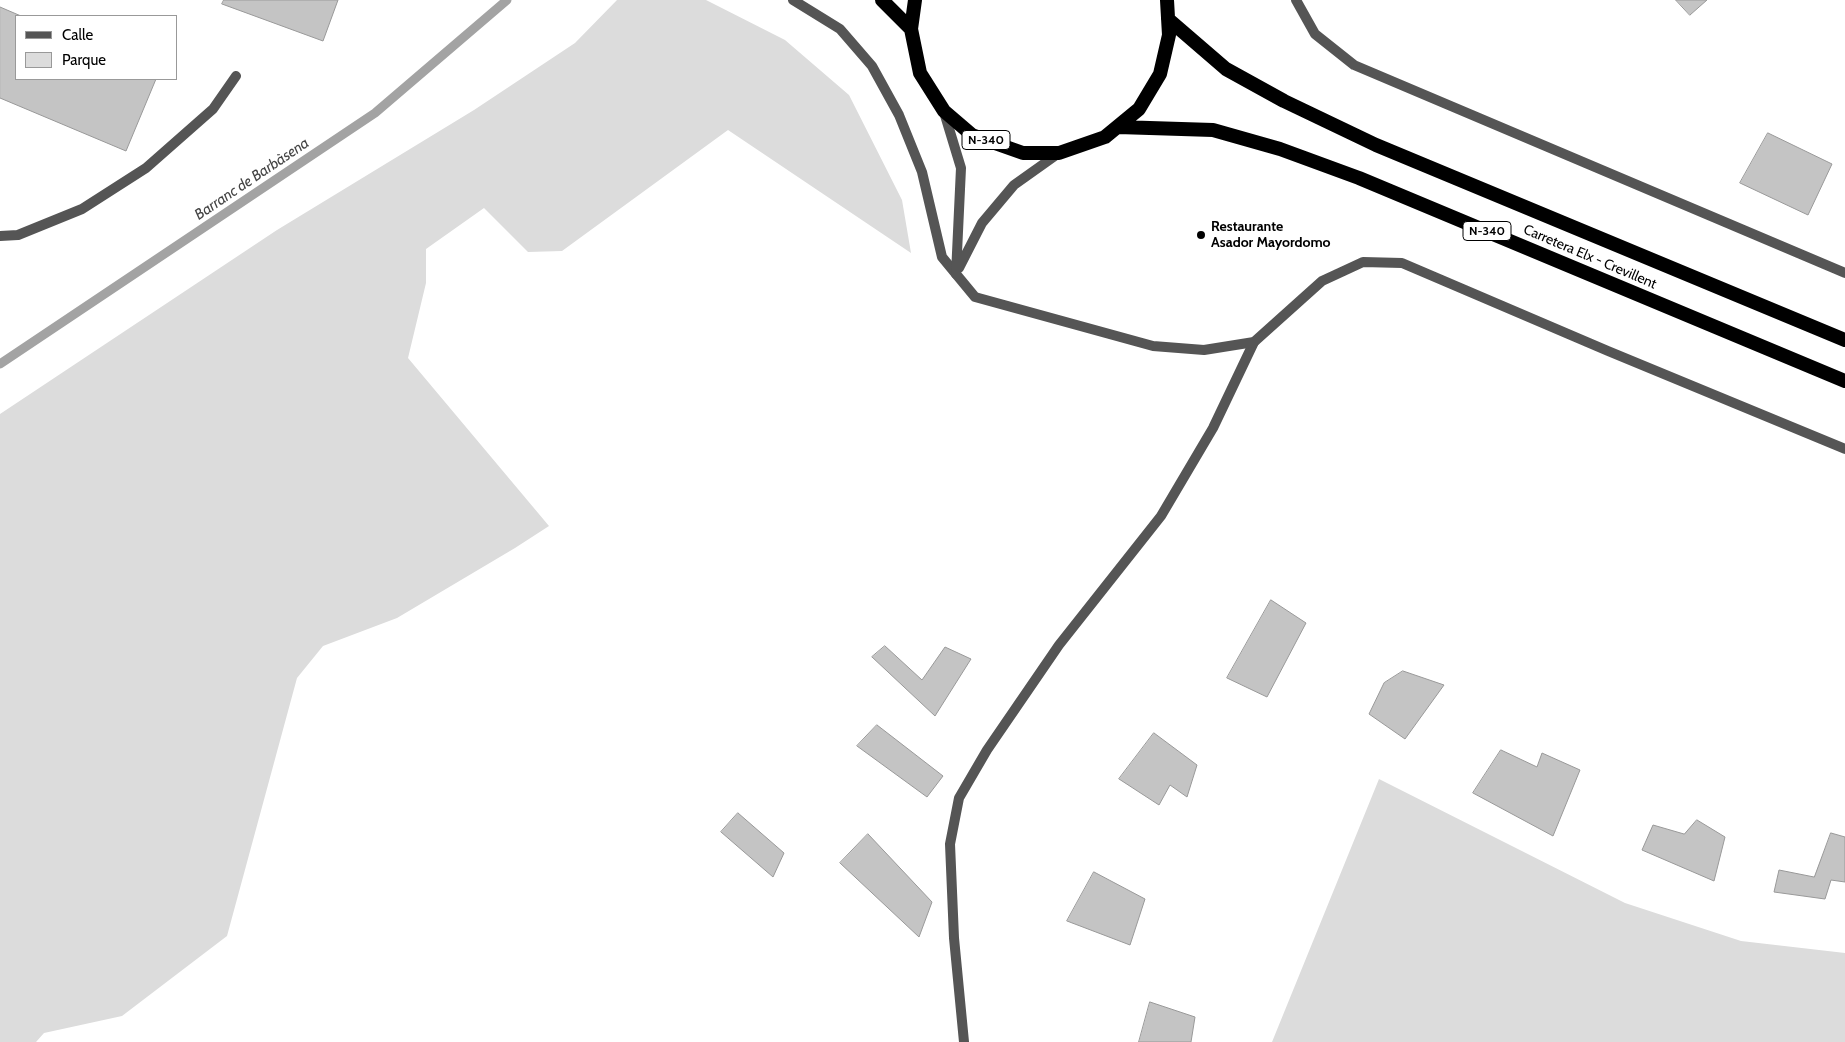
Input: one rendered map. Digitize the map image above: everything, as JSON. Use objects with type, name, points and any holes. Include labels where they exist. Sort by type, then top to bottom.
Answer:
[{"type":"highway","points":[[882,0],[911,29]]},
{"type":"highway","name":"N-340","points":[[915,0],[911,29],[920,73],[944,111],[972,135],[1023,153],[1059,153],[1105,137],[1139,109],[1160,74],[1169,35],[1167,0]]},
{"type":"highway","name":"Carretera Elx - Crevillent","points":[[1168,19],[1226,69],[1284,101],[1376,145],[1845,340]]},
{"type":"highway","name":"Carretera Elx - Crevillent","points":[[1118,127],[1213,130],[1280,149],[1369,182],[1845,381]]},
{"type":"street","points":[[793,0],[840,29],[872,66],[898,115],[922,172],[942,257],[975,297],[1153,346],[1204,350],[1254,342]]},
{"type":"street","points":[[1296,0],[1315,34],[1354,65],[1845,273]]},
{"type":"street","points":[[0,236],[18,235],[82,209],[146,168],[213,109],[236,76]]},
{"type":"street","points":[[944,111],[961,168],[956,274]]},
{"type":"street","points":[[956,274],[982,222],[1014,185],[1059,153]]},
{"type":"street","points":[[964,1042],[954,938],[950,844],[959,798],[987,750],[1060,645],[1161,516],[1213,428],[1254,342],[1322,280],[1363,262],[1402,263],[1845,449]]},
{"type":"green space","points":[[617,0],[706,0],[785,40],[849,95],[902,200],[911,253],[728,130],[562,251],[528,252],[484,208],[426,249],[426,283],[408,358],[549,526],[397,618],[323,646],[297,678],[227,936],[122,1016],[44,1033],[36,1042],[0,1042],[0,414],[277,230],[474,110],[575,43]]},
{"type":"green space","points":[[1379,779],[1625,903],[1741,941],[1845,953],[1845,1042],[1272,1042]]},
{"type":"building","points":[[224,0],[338,0],[323,41],[222,4]]},
{"type":"building","points":[[1676,0],[1707,0],[1690,15]]},
{"type":"building","points":[[0,7],[19,15],[15,15],[15,80],[156,80],[126,151],[0,98]]},
{"type":"building","points":[[1768,133],[1832,164],[1808,215],[1740,183]]},
{"type":"building","points":[[1271,600],[1306,623],[1267,697],[1227,678]]},
{"type":"building","points":[[885,646],[922,680],[945,647],[971,659],[935,716],[872,657]]},
{"type":"building","points":[[1403,671],[1444,685],[1405,739],[1369,714],[1384,683]]},
{"type":"building","points":[[877,725],[943,776],[927,797],[857,746]]},
{"type":"building","points":[[1154,733],[1197,765],[1187,797],[1170,785],[1159,805],[1119,779]]},
{"type":"building","points":[[1501,750],[1537,767],[1542,753],[1580,770],[1553,836],[1473,793]]},
{"type":"building","points":[[738,813],[784,853],[773,877],[721,832]]},
{"type":"building","points":[[1697,820],[1725,837],[1714,881],[1642,850],[1653,825],[1684,834]]},
{"type":"building","points":[[1831,833],[1845,837],[1845,882],[1831,880],[1825,899],[1774,892],[1779,870],[1814,877]]},
{"type":"building","points":[[868,834],[932,902],[919,937],[840,863]]},
{"type":"building","points":[[1094,872],[1145,899],[1130,945],[1067,921]]},
{"type":"building","points":[[1150,1002],[1195,1017],[1191,1042],[1139,1042]]},
{"type":"waterway","name":"Barranc de Barbàsena","points":[[0,364],[375,113],[507,0]]},
{"type":"place","name":"Restaurante Asador Mayordomo","points":[[1201,235]]}]
